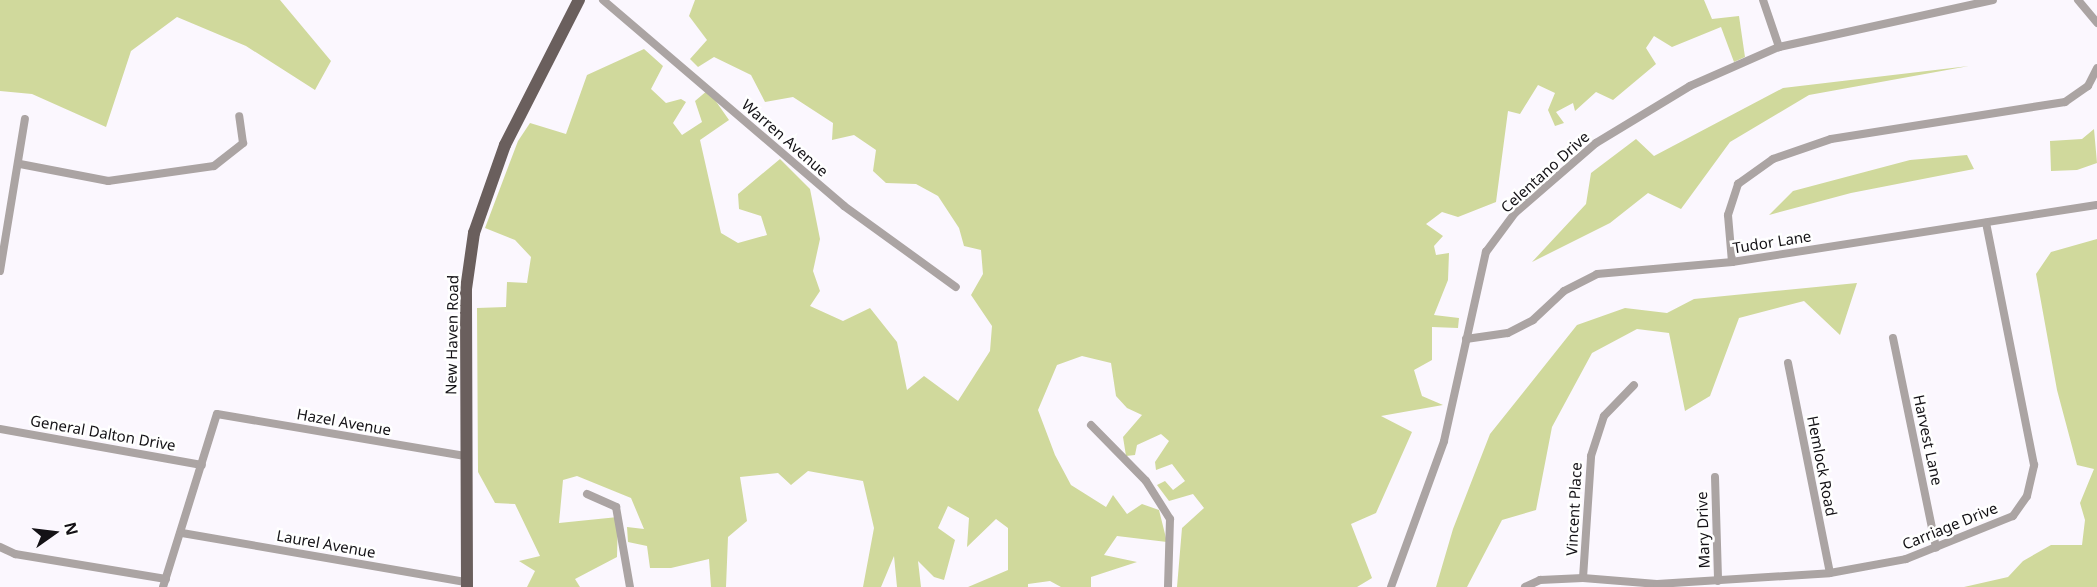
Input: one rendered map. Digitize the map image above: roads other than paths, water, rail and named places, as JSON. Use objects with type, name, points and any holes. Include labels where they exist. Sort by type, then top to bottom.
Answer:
[{"type":"main road","name":"New Haven Road","points":[[467,584],[466,289],[474,233],[505,145],[579,0]]},
{"type":"street","name":"Warren Avenue","points":[[603,0],[844,206],[956,287]]},
{"type":"street","points":[[1763,0],[1779,47]]},
{"type":"street","name":"Celentano Drive","points":[[1391,587],[1444,441],[1486,252],[1515,213],[1596,142],[1690,86],[1779,47],[1993,0]]},
{"type":"street","points":[[2078,0],[2097,23]]},
{"type":"street","points":[[1732,262],[1728,215],[1738,184],[1773,159],[1832,139],[2065,102],[2088,87],[2097,68]]},
{"type":"street","points":[[20,164],[108,181],[214,166],[243,143],[239,116]]},
{"type":"street","points":[[0,271],[20,164],[25,119]]},
{"type":"street","name":"Tudor Lane","points":[[1466,339],[1508,333],[1533,320],[1564,291],[1597,274],[1732,262],[2097,205]]},
{"type":"street","name":"Carriage Drive","points":[[1525,587],[1540,580],[1583,578],[1657,584],[1830,573],[1906,559],[2013,516],[2027,496],[2034,465],[1986,223]]},
{"type":"street","name":"Harvest Lane","points":[[1893,338],[1936,548]]},
{"type":"street","name":"Hemlock Road","points":[[1788,363],[1830,573]]},
{"type":"street","name":"Vincent Place","points":[[1583,578],[1591,456],[1604,416],[1634,385]]},
{"type":"street","name":"Hazel Avenue","points":[[202,465],[217,414],[466,456]]},
{"type":"street","points":[[1091,425],[1146,481],[1170,519],[1168,587]]},
{"type":"street","name":"General Dalton Drive","points":[[0,429],[202,465]]},
{"type":"street","points":[[0,547],[15,554],[165,583],[202,465]]},
{"type":"street","name":"Mary Drive","points":[[1715,477],[1718,581]]},
{"type":"street","points":[[587,494],[616,507],[630,587]]},
{"type":"street","name":"Laurel Avenue","points":[[182,533],[467,584]]}]
